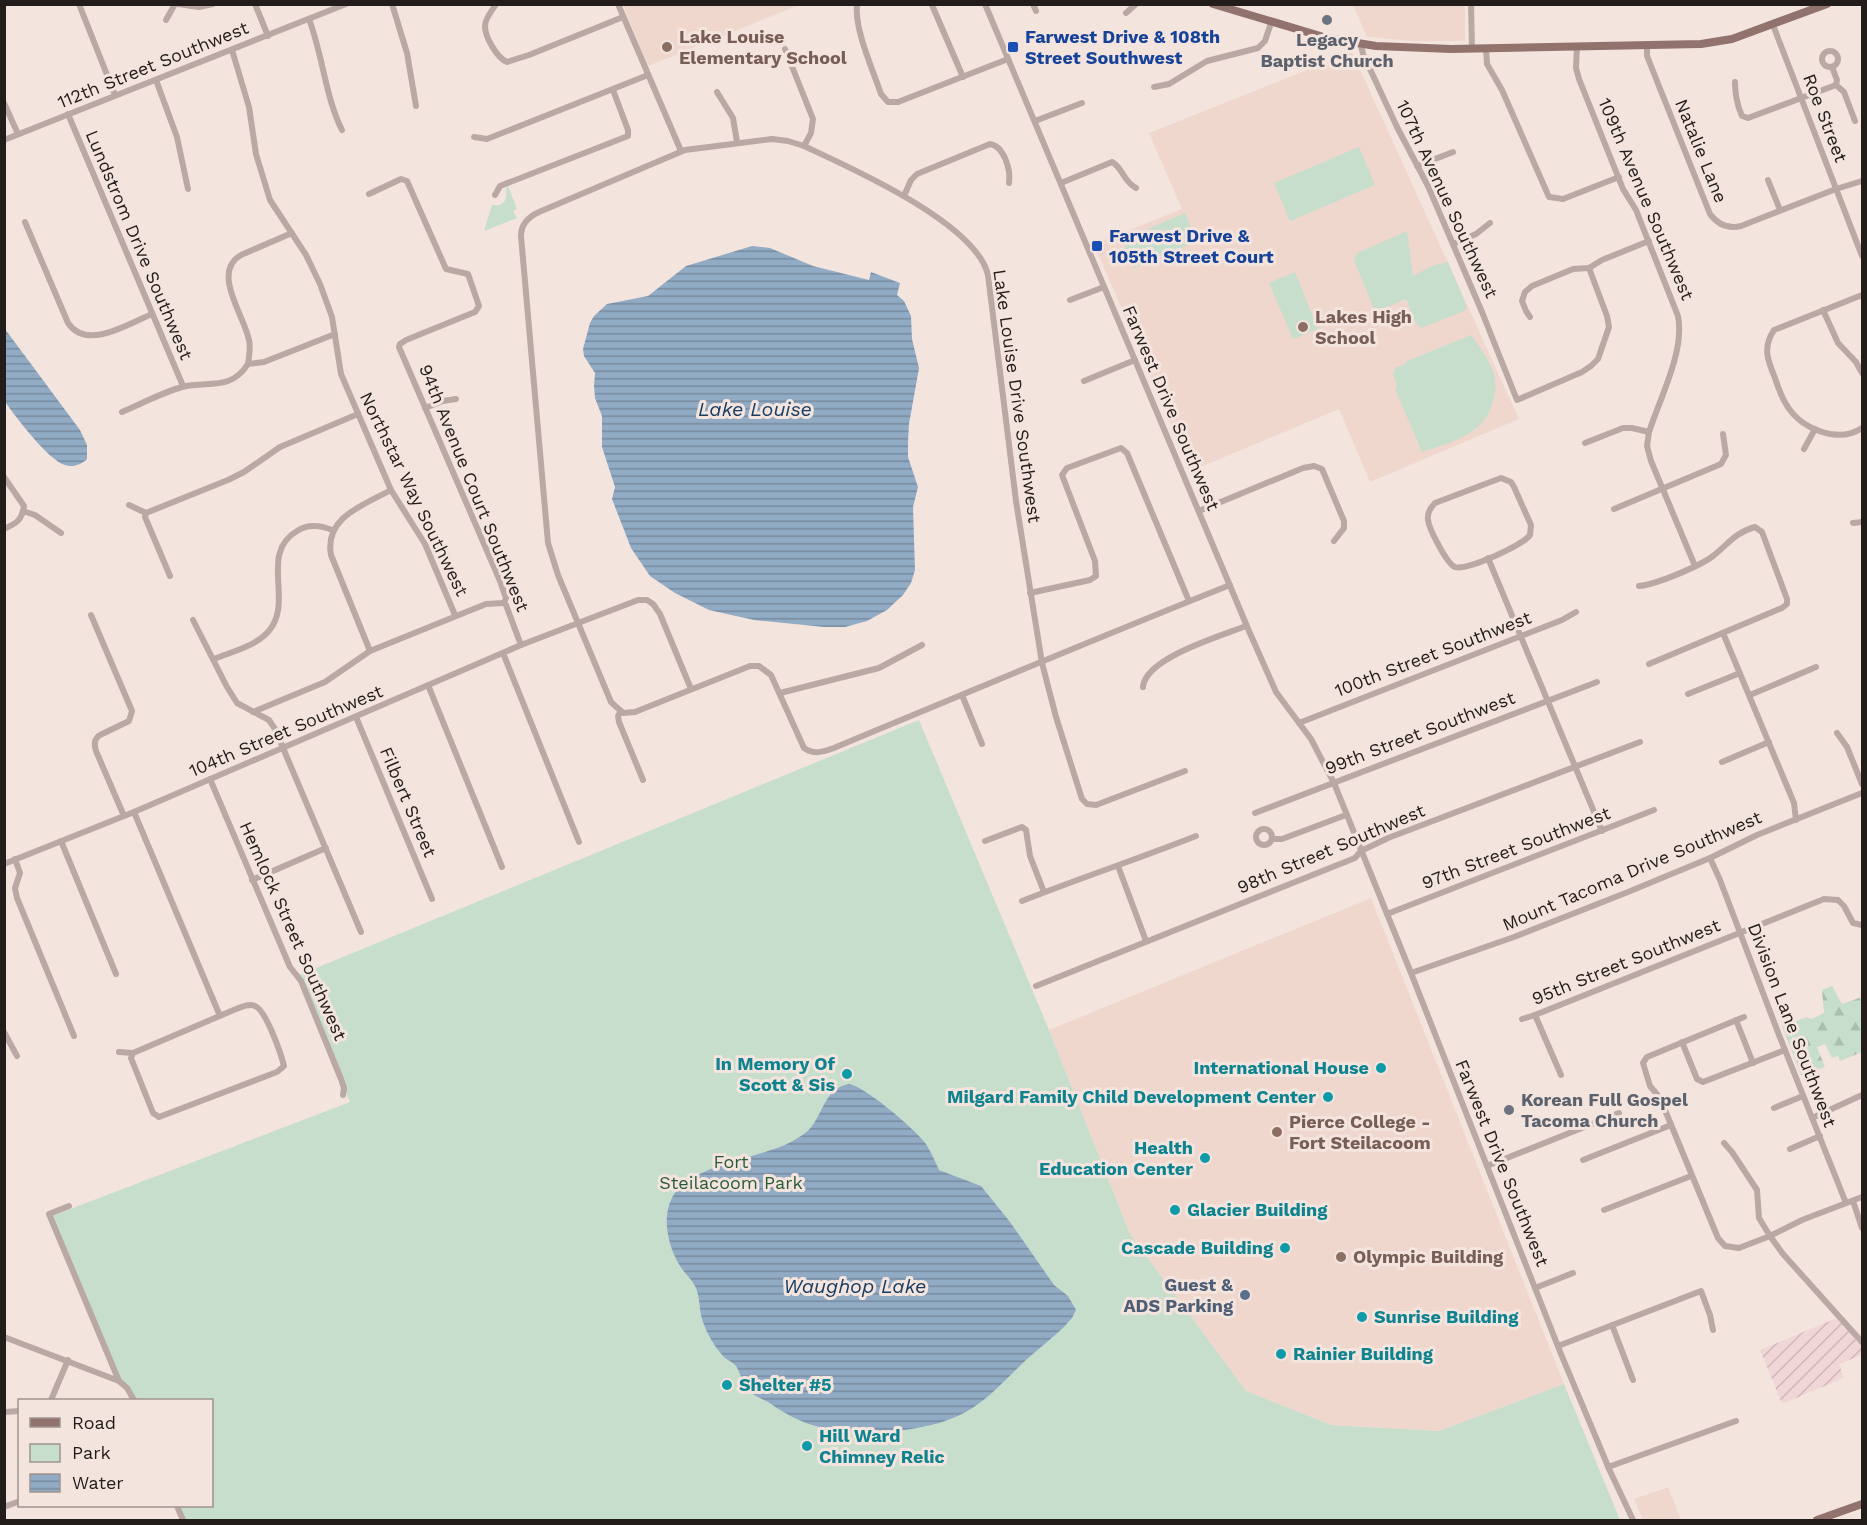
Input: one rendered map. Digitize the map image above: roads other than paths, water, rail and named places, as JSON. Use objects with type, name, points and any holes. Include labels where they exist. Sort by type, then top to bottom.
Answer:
[{"type":"main road","points":[[1213,4],[1270,23],[1361,45],[1472,49],[1685,45],[1716,42],[1773,25],[1827,4]]},
{"type":"main road","points":[[1817,1521],[1863,1504]]},
{"type":"street","points":[[79,4],[115,95]]},
{"type":"street","points":[[166,20],[176,4],[199,8],[213,4]]},
{"type":"street","points":[[255,4],[268,36]]},
{"type":"street","name":"112th Street Southwest","points":[[4,140],[346,4]]},
{"type":"street","points":[[392,4],[407,53],[416,106]]},
{"type":"street","points":[[496,4],[486,23],[486,30],[491,43],[504,61],[520,59],[623,16]]},
{"type":"street","points":[[618,4],[681,151]]},
{"type":"street","points":[[857,4],[856,19],[881,94],[888,102],[897,102],[1008,59]]},
{"type":"street","name":"Farwest Drive Southwest","points":[[985,4],[1246,626],[1276,692],[1311,739],[1334,783],[1558,1346],[1633,1521]]},
{"type":"street","points":[[1126,14],[1136,4]]},
{"type":"street","points":[[1471,4],[1472,49]]},
{"type":"street","points":[[932,5],[963,77]]},
{"type":"street","points":[[309,19],[321,55],[330,99],[342,130]]},
{"type":"street","points":[[1154,87],[1169,84],[1207,61],[1258,48],[1265,41],[1270,23]]},
{"type":"street","name":"Roe Street","points":[[1773,25],[1863,256]]},
{"type":"street","name":"Natalie Lane","points":[[1647,44],[1647,56],[1710,214],[1715,221],[1724,226],[1736,227],[1863,181]]},
{"type":"street","name":"107th Avenue Southwest","points":[[1361,45],[1373,75],[1428,186],[1517,400],[1582,372],[1594,363],[1601,353],[1609,327],[1589,268]]},
{"type":"street","name":"109th Avenue Southwest","points":[[1577,46],[1576,68],[1579,79],[1619,177],[1636,210],[1678,315],[1679,345],[1649,432]]},
{"type":"street","points":[[1486,48],[1487,64],[1510,108],[1549,197],[1563,199],[1619,177]]},
{"type":"street","points":[[785,49],[813,119],[812,133],[804,146]]},
{"type":"street","name":"Northstar Way Southwest","points":[[232,50],[249,107],[256,154],[267,194],[272,206],[306,255],[320,284],[335,334],[339,368],[392,490],[425,544],[455,615]]},
{"type":"street","points":[[1832,67],[1836,76],[1836,85],[1844,92],[1855,121]]},
{"type":"street","points":[[474,137],[487,139],[648,75]]},
{"type":"street","points":[[156,80],[177,137],[188,189]]},
{"type":"street","points":[[1735,82],[1736,99],[1740,112],[1745,118],[1757,116],[1836,85]]},
{"type":"street","points":[[495,195],[500,186],[626,138],[629,133],[613,90]]},
{"type":"street","points":[[717,92],[730,113],[737,142]]},
{"type":"street","points":[[4,103],[18,134]]},
{"type":"street","points":[[1035,121],[1082,103]]},
{"type":"street","name":"Lundstrom Drive Southwest","points":[[68,114],[183,387]]},
{"type":"street","name":"Lake Louise Drive Southwest","points":[[621,711],[611,702],[577,622],[548,543],[521,231],[528,219],[539,212],[681,151],[737,142],[780,139],[804,146],[904,196],[961,237],[981,257],[986,269],[1041,663],[1082,799],[1088,804],[1096,805],[1185,771]]},
{"type":"street","points":[[904,196],[908,185],[917,174],[987,145],[997,146],[1000,149],[1010,174],[1009,183]]},
{"type":"street","points":[[1417,166],[1453,152]]},
{"type":"street","points":[[1061,183],[1112,162],[1118,165],[1125,180],[1136,188]]},
{"type":"street","name":"94th Avenue Court Southwest","points":[[369,194],[397,181],[404,180],[409,184],[446,269],[449,272],[465,273],[470,279],[479,303],[478,310],[400,344],[400,350],[505,592],[504,603],[521,645]]},
{"type":"street","points":[[1768,180],[1780,210]]},
{"type":"street","points":[[25,222],[68,323],[75,331],[85,336],[98,336],[152,314]]},
{"type":"street","points":[[1453,244],[1476,234],[1490,223]]},
{"type":"street","points":[[122,412],[183,387],[226,382],[238,376],[248,364],[249,338],[227,277],[231,262],[251,250],[292,233]]},
{"type":"street","points":[[1530,317],[1522,301],[1528,289],[1573,269],[1589,268],[1602,260],[1649,241]]},
{"type":"street","points":[[1070,300],[1104,287]]},
{"type":"street","points":[[1863,295],[1774,330],[1766,350],[1767,360],[1792,414],[1815,429],[1832,435],[1844,436],[1863,428]]},
{"type":"street","points":[[1823,310],[1838,343],[1863,373]]},
{"type":"street","points":[[248,364],[264,362],[335,334]]},
{"type":"street","points":[[1084,381],[1135,360]]},
{"type":"street","points":[[425,408],[456,399]]},
{"type":"street","points":[[129,505],[146,513],[228,480],[244,472],[280,447],[358,414]]},
{"type":"street","points":[[1585,443],[1623,428],[1649,432],[1647,441],[1649,458],[1695,566]]},
{"type":"street","points":[[1804,449],[1815,429]]},
{"type":"street","points":[[1614,509],[1724,462],[1726,452],[1723,434]]},
{"type":"street","points":[[1030,593],[1090,580],[1096,576],[1095,561],[1063,482],[1062,474],[1078,463],[1120,448],[1127,453],[1189,601]]},
{"type":"street","points":[[1199,511],[1303,468],[1319,467],[1322,469],[1344,521],[1344,528],[1334,541]]},
{"type":"street","points":[[4,477],[24,506],[17,523],[4,529]]},
{"type":"street","points":[[1495,479],[1506,479],[1511,482],[1531,525],[1530,534],[1522,543],[1488,558],[1463,568],[1454,567],[1447,562],[1429,523],[1429,512],[1435,503],[1495,479]]},
{"type":"street","points":[[370,651],[331,555],[329,543],[332,530],[346,515],[392,490]]},
{"type":"street","points":[[23,511],[35,515],[61,533]]},
{"type":"street","points":[[146,513],[145,517],[170,576]]},
{"type":"street","points":[[1853,522],[1863,522]]},
{"type":"street","points":[[214,659],[260,639],[274,624],[278,603],[278,560],[289,536],[302,528],[311,526],[322,526],[332,530]]},
{"type":"street","points":[[1639,586],[1651,585],[1711,558],[1737,535],[1753,527],[1760,529],[1786,593],[1787,604],[1782,609],[1649,664]]},
{"type":"street","points":[[1488,558],[1602,831]]},
{"type":"street","points":[[643,780],[619,722],[618,716],[621,711],[635,712],[750,666],[763,668],[771,675],[801,743],[807,751],[815,753],[834,748],[1230,585]]},
{"type":"street","name":"104th Street Southwest","points":[[4,864],[134,812],[521,645],[638,600],[651,602],[660,614],[691,690]]},
{"type":"street","points":[[252,712],[325,682],[358,657],[370,651],[455,615],[492,603],[504,603]]},
{"type":"street","name":"100th Street Southwest","points":[[1299,723],[1576,612]]},
{"type":"street","points":[[91,615],[132,711],[129,721],[100,735],[95,743],[96,751],[124,816]]},
{"type":"street","points":[[193,620],[234,699],[272,724],[361,932]]},
{"type":"street","points":[[1143,687],[1151,670],[1164,660],[1246,626]]},
{"type":"street","points":[[1723,633],[1794,803],[1796,820]]},
{"type":"street","points":[[780,693],[879,668],[922,645]]},
{"type":"street","points":[[503,653],[579,842]]},
{"type":"street","points":[[1749,695],[1816,667]]},
{"type":"street","points":[[1688,694],[1740,673]]},
{"type":"street","name":"99th Street Southwest","points":[[1255,813],[1597,682]]},
{"type":"street","points":[[428,685],[502,867]]},
{"type":"street","points":[[962,695],[982,744]]},
{"type":"street","name":"Filbert Street","points":[[356,717],[432,899]]},
{"type":"street","points":[[1837,733],[1847,747],[1863,784]]},
{"type":"street","name":"98th Street Southwest","points":[[1036,986],[1355,858],[1361,851],[1388,838],[1640,742]]},
{"type":"street","points":[[1722,762],[1769,742]]},
{"type":"street","name":"Hemlock Street Southwest","points":[[210,779],[290,967],[301,981],[342,1079],[343,1095]]},
{"type":"street","name":"Mount Tacoma Drive Southwest","points":[[1411,973],[1514,937],[1863,793]]},
{"type":"street","name":"97th Street Southwest","points":[[1387,914],[1654,810]]},
{"type":"street","points":[[134,812],[220,1016]]},
{"type":"street","points":[[1272,839],[1282,839],[1346,815]]},
{"type":"street","points":[[986,841],[1014,829],[1025,828],[1030,856],[1044,892]]},
{"type":"street","points":[[1022,901],[1196,836]]},
{"type":"street","points":[[61,841],[116,974]]},
{"type":"street","points":[[252,879],[326,848]]},
{"type":"street","name":"Division Lane Southwest","points":[[1710,858],[1803,1096],[1849,1202]]},
{"type":"street","points":[[15,859],[20,873],[15,888],[17,898],[74,1036]]},
{"type":"street","points":[[1118,866],[1146,941]]},
{"type":"street","name":"95th Street Southwest","points":[[1522,1019],[1535,1016],[1824,899],[1832,898],[1841,902],[1853,923],[1863,925]]},
{"type":"street","points":[[119,1052],[133,1053],[245,1006],[255,1006],[268,1023],[284,1064],[282,1070],[159,1117],[153,1113],[131,1059],[133,1053]]},
{"type":"street","points":[[1535,1016],[1561,1075]]},
{"type":"street","points":[[1744,1017],[1647,1057],[1643,1061],[1650,1086],[1660,1098],[1718,1238],[1725,1246],[1739,1248],[1863,1197]]},
{"type":"street","points":[[1736,1020],[1753,1063]]},
{"type":"street","points":[[5,1036],[17,1056]]},
{"type":"street","points":[[1682,1042],[1697,1079],[1703,1082],[1785,1050]]},
{"type":"street","points":[[1812,1118],[1863,1095]]},
{"type":"street","points":[[1774,1108],[1803,1096]]},
{"type":"street","points":[[1487,1166],[1619,1113]]},
{"type":"street","points":[[1583,1160],[1671,1125]]},
{"type":"street","points":[[1790,1149],[1820,1136]]},
{"type":"street","points":[[1724,1143],[1757,1190],[1759,1218],[1770,1236],[1783,1254],[1863,1342]]},
{"type":"street","points":[[1604,1210],[1691,1176]]},
{"type":"street","points":[[1849,1202],[1863,1228]]},
{"type":"street","points":[[69,1206],[49,1214],[119,1381],[133,1399]]},
{"type":"street","points":[[1535,1288],[1573,1273]]},
{"type":"street","points":[[1558,1346],[1701,1291],[1713,1330]]},
{"type":"street","points":[[1612,1325],[1633,1380]]},
{"type":"street","points":[[4,1337],[119,1381]]},
{"type":"street","points":[[52,1399],[68,1360]]},
{"type":"street","points":[[1608,1467],[1736,1421]]},
{"type":"street","points":[[177,1507],[183,1521]]},
{"type":"water","name":"Lake Louise","points":[[752,246],[770,248],[813,266],[869,280],[871,272],[900,283],[897,295],[904,301],[911,316],[912,339],[919,368],[908,442],[908,457],[918,487],[913,507],[915,570],[911,583],[903,595],[887,610],[867,621],[845,627],[824,627],[754,620],[709,610],[675,593],[650,576],[631,548],[612,499],[615,487],[602,447],[602,416],[595,398],[595,373],[584,356],[583,349],[590,323],[607,304],[648,296],[686,266]]},
{"type":"water","points":[[5,329],[80,430],[87,445],[87,459],[83,462],[71,466],[65,465],[50,455],[5,402]]},
{"type":"water","name":"Waughop Lake","points":[[849,1084],[867,1093],[912,1129],[926,1144],[939,1170],[981,1186],[1010,1222],[1054,1285],[1068,1296],[1076,1310],[1064,1327],[981,1402],[948,1420],[910,1429],[868,1432],[829,1429],[800,1421],[752,1394],[736,1366],[721,1354],[708,1334],[702,1319],[696,1288],[680,1266],[667,1232],[669,1204],[682,1185],[694,1177],[727,1163],[778,1148],[797,1139],[812,1126],[830,1095],[841,1086]]},
{"type":"place","name":"Legacy Baptist Church","points":[[1327,20]]},
{"type":"place","name":"Lake Louise Elementary School","points":[[667,47]]},
{"type":"place","name":"Farwest Drive & 108th Street Southwest","points":[[1013,47]]},
{"type":"place","name":"Farwest Drive & 105th Street Court","points":[[1097,246]]},
{"type":"place","name":"Lakes High School","points":[[1303,327]]},
{"type":"place","name":"International House","points":[[1381,1068]]},
{"type":"place","name":"In Memory Of Scott & Sis","points":[[847,1074]]},
{"type":"place","name":"Milgard Family Child Development Center","points":[[1328,1097]]},
{"type":"place","name":"Korean Full Gospel Tacoma Church","points":[[1509,1110]]},
{"type":"place","name":"Pierce College - Fort Steilacoom","points":[[1277,1132]]},
{"type":"place","name":"Health Education Center","points":[[1205,1158]]},
{"type":"place","name":"Glacier Building","points":[[1175,1210]]},
{"type":"place","name":"Cascade Building","points":[[1285,1248]]},
{"type":"place","name":"Olympic Building","points":[[1341,1257]]},
{"type":"place","name":"Guest & ADS Parking","points":[[1245,1295]]},
{"type":"place","name":"Sunrise Building","points":[[1362,1317]]},
{"type":"place","name":"Rainier Building","points":[[1281,1354]]},
{"type":"place","name":"Shelter #5","points":[[727,1385]]},
{"type":"place","name":"Hill Ward Chimney Relic","points":[[807,1446]]},
{"type":"park label","name":"Fort Steilacoom Park","points":[[731,1172]]}]
